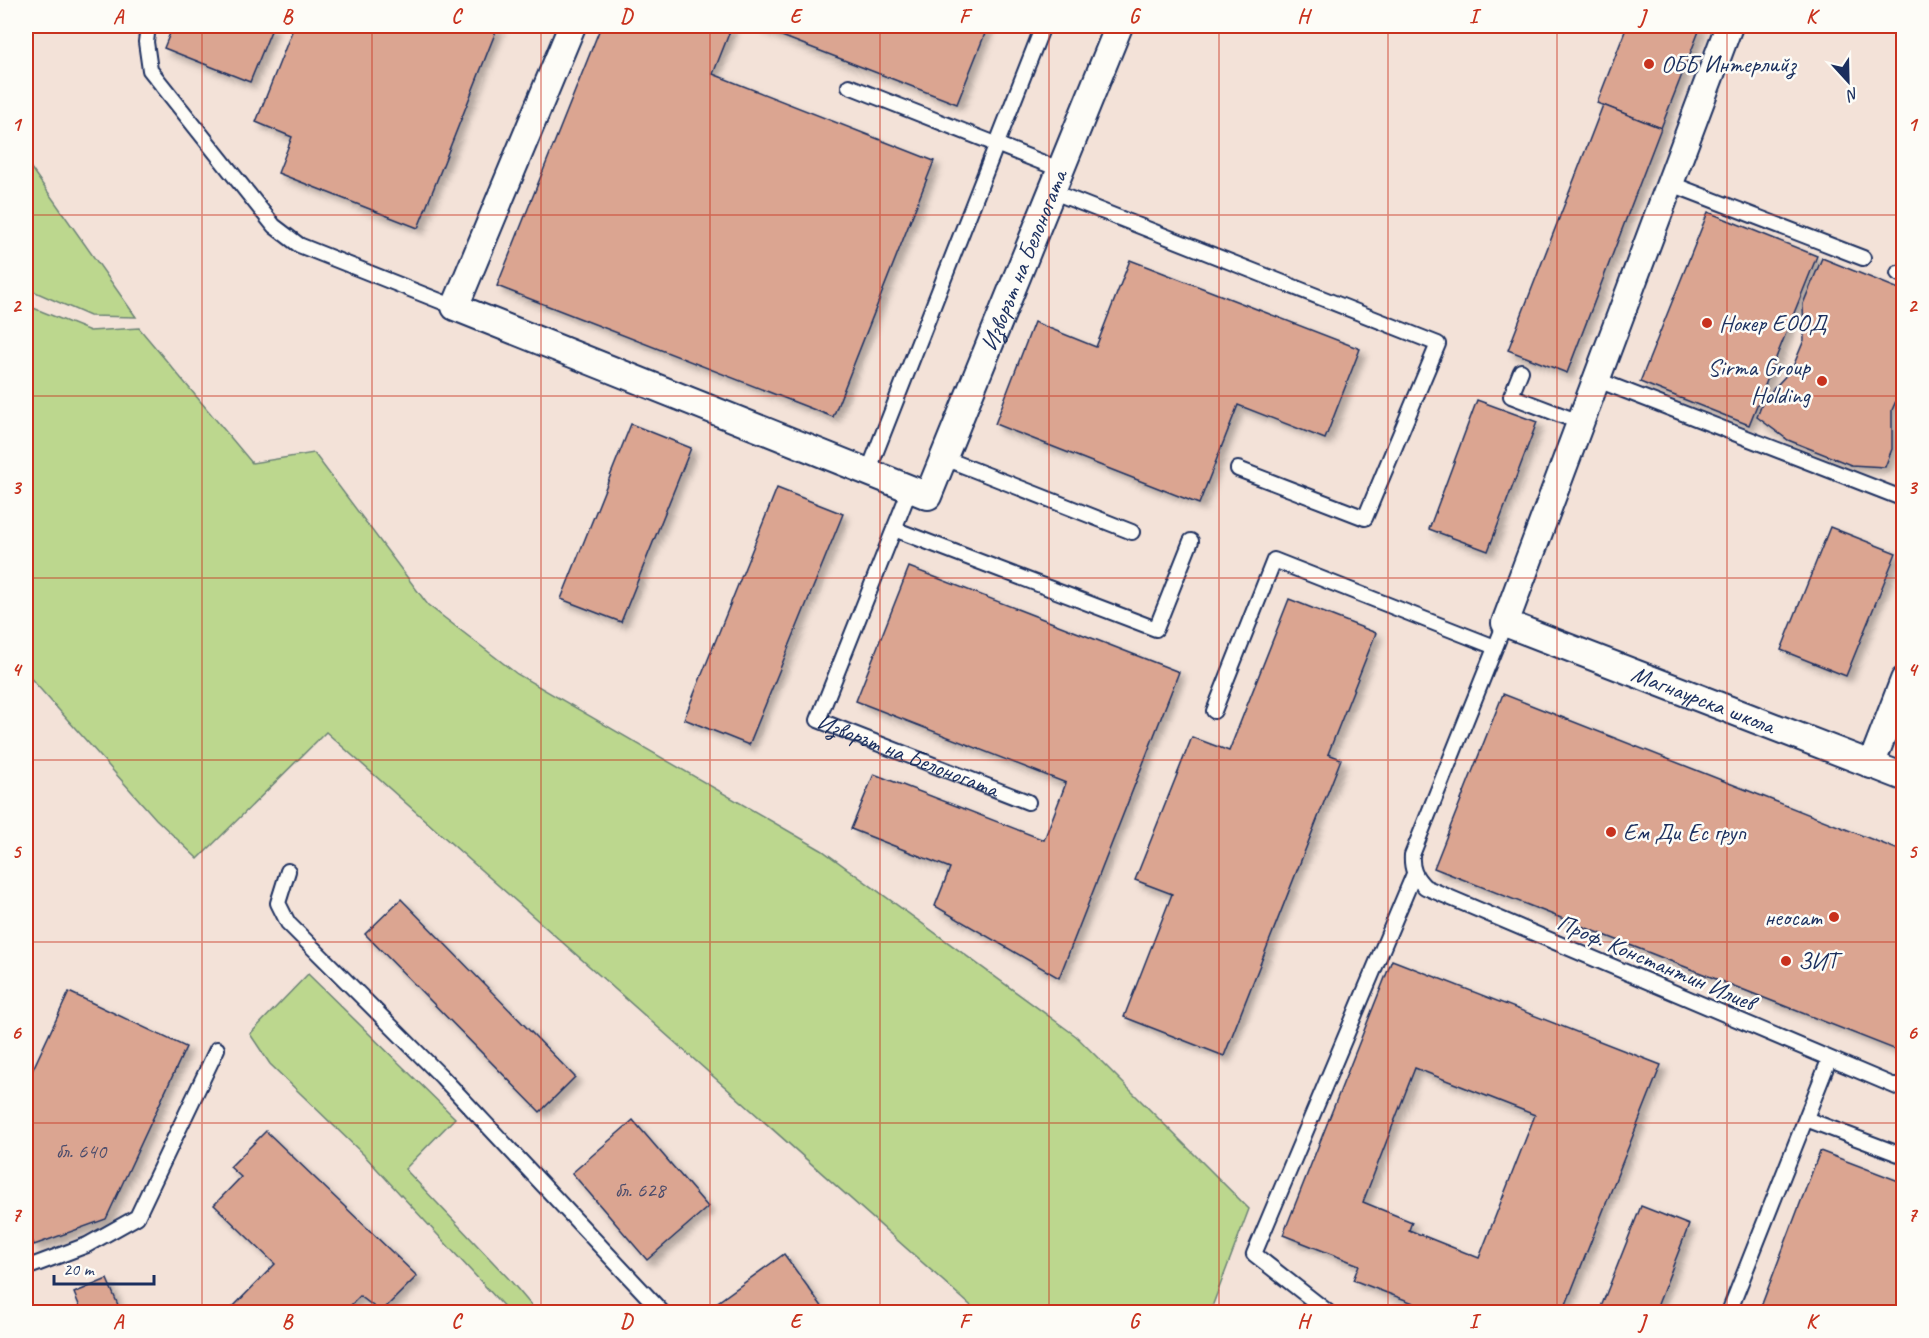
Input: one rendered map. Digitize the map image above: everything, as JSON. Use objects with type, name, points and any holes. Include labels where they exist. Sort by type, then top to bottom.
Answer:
[{"type":"street","points":[[572,26],[455,307],[919,492]]},
{"type":"street","name":"Изворът на Белоногата","points":[[919,492],[944,458],[1119,26]]},
{"type":"street","points":[[1505,623],[1729,26]]},
{"type":"street","name":"Магнаурска школа","points":[[1505,623],[1904,777]]},
{"type":"street","points":[[1871,765],[1904,680]]},
{"type":"lane","points":[[148,26],[146,42],[150,70],[274,226],[299,245],[455,307]]},
{"type":"lane","points":[[868,472],[999,144],[1043,26]]},
{"type":"lane","points":[[849,86],[999,144],[1055,180],[1438,344],[1365,518],[1238,469]]},
{"type":"lane","points":[[1669,183],[1863,258]]},
{"type":"lane","points":[[1521,371],[1511,396],[1579,422]]},
{"type":"lane","points":[[1595,379],[1904,499]]},
{"type":"lane","points":[[944,458],[1132,532]]},
{"type":"lane","name":"Изворът на Белоногата","points":[[919,492],[894,529],[818,720],[1028,802]]},
{"type":"lane","points":[[894,529],[1156,629],[1191,541]]},
{"type":"lane","points":[[1214,711],[1274,560],[1495,647]]},
{"type":"lane","points":[[1329,1312],[1254,1254],[1414,874],[1412,855],[1505,623]]},
{"type":"lane","points":[[288,871],[278,903],[288,923],[442,1077],[662,1312]]},
{"type":"lane","name":"Проф. Константин Илиев","points":[[1414,874],[1425,887],[1904,1090]]},
{"type":"lane","points":[[26,1268],[87,1245],[137,1217],[218,1049]]},
{"type":"lane","points":[[1729,1312],[1829,1060]]},
{"type":"lane","points":[[1806,1119],[1904,1156]]},
{"type":"green space","points":[[26,161],[136,317],[90,316],[26,288]]},
{"type":"green space","points":[[26,305],[90,331],[139,328],[252,463],[314,453],[428,605],[517,674],[823,851],[1076,1036],[1249,1209],[1210,1312],[978,1312],[326,732],[198,859],[156,819],[26,673]]},
{"type":"green space","points":[[308,974],[455,1118],[405,1169],[509,1279],[537,1312],[509,1312],[364,1155],[270,1064],[250,1034]]},
{"type":"building","points":[[173,26],[273,26],[250,82],[164,48]]},
{"type":"building","points":[[294,26],[498,26],[418,228],[278,173],[292,137],[256,122]]},
{"type":"building","points":[[601,26],[732,26],[713,74],[934,161],[833,417],[497,286]]},
{"type":"building","points":[[756,26],[988,26],[957,104]]},
{"type":"building","name":"ОББ Интерлийз","points":[[1627,26],[1701,26],[1661,128],[1597,103]]},
{"type":"building","points":[[1603,105],[1661,128],[1567,373],[1508,350]]},
{"type":"building","points":[[1708,212],[1817,256],[1749,425],[1640,382]]},
{"type":"building","points":[[1822,258],[1904,291],[1904,383],[1892,410],[1892,449],[1885,467],[1851,465],[1788,440],[1757,417],[1764,399],[1792,369],[1804,340],[1803,304]]},
{"type":"building","points":[[1130,260],[1360,349],[1325,439],[1238,405],[1199,504],[995,424],[1034,322],[1096,347]]},
{"type":"building","points":[[1477,400],[1537,422],[1488,551],[1429,529]]},
{"type":"building","points":[[631,424],[691,448],[621,622],[561,599]]},
{"type":"building","points":[[777,488],[843,514],[749,745],[684,719]]},
{"type":"building","points":[[1830,527],[1896,553],[1846,676],[1781,650]]},
{"type":"building","points":[[909,567],[1179,672],[1059,978],[935,906],[950,868],[851,829],[874,774],[1044,840],[1066,783],[856,701]]},
{"type":"building","points":[[1289,599],[1376,633],[1328,754],[1341,759],[1224,1056],[1124,1017],[1172,894],[1135,880],[1192,737],[1229,751]]},
{"type":"building","name":"ЗИТ","points":[[1503,694],[1904,852],[1904,1053],[1434,868]]},
{"type":"building","points":[[401,899],[575,1077],[540,1112],[365,934]]},
{"type":"building","points":[[1392,960],[1661,1065],[1563,1312],[1437,1312],[1353,1280],[1359,1265],[1283,1235]],"holes":[[[1415,1068],[1535,1115],[1479,1258],[1409,1230],[1412,1222],[1363,1202]]]},
{"type":"building","points":[[69,992],[186,1047],[106,1219],[34,1245],[26,1224],[26,1084]]},
{"type":"building","points":[[633,1120],[708,1207],[647,1260],[572,1173]]},
{"type":"building","points":[[266,1131],[417,1276],[381,1312],[360,1296],[344,1312],[228,1312],[275,1264],[214,1205],[241,1177],[230,1167]]},
{"type":"building","points":[[1820,1151],[1904,1183],[1904,1312],[1759,1312]]},
{"type":"building","points":[[1641,1206],[1689,1225],[1655,1312],[1599,1312]]},
{"type":"building","points":[[784,1254],[826,1312],[704,1312]]},
{"type":"building","points":[[107,1279],[121,1312],[82,1312],[74,1293]]},
{"type":"place","name":"ОББ Интерлийз","points":[[1649,64]]},
{"type":"place","name":"Нокер ЕООД","points":[[1707,323]]},
{"type":"place","name":"Sirma Group Holding","points":[[1822,381]]},
{"type":"place","name":"Ем Ди Ес груп","points":[[1611,832]]},
{"type":"place","name":"неосат","points":[[1834,917]]},
{"type":"place","name":"ЗИТ","points":[[1786,961]]}]
